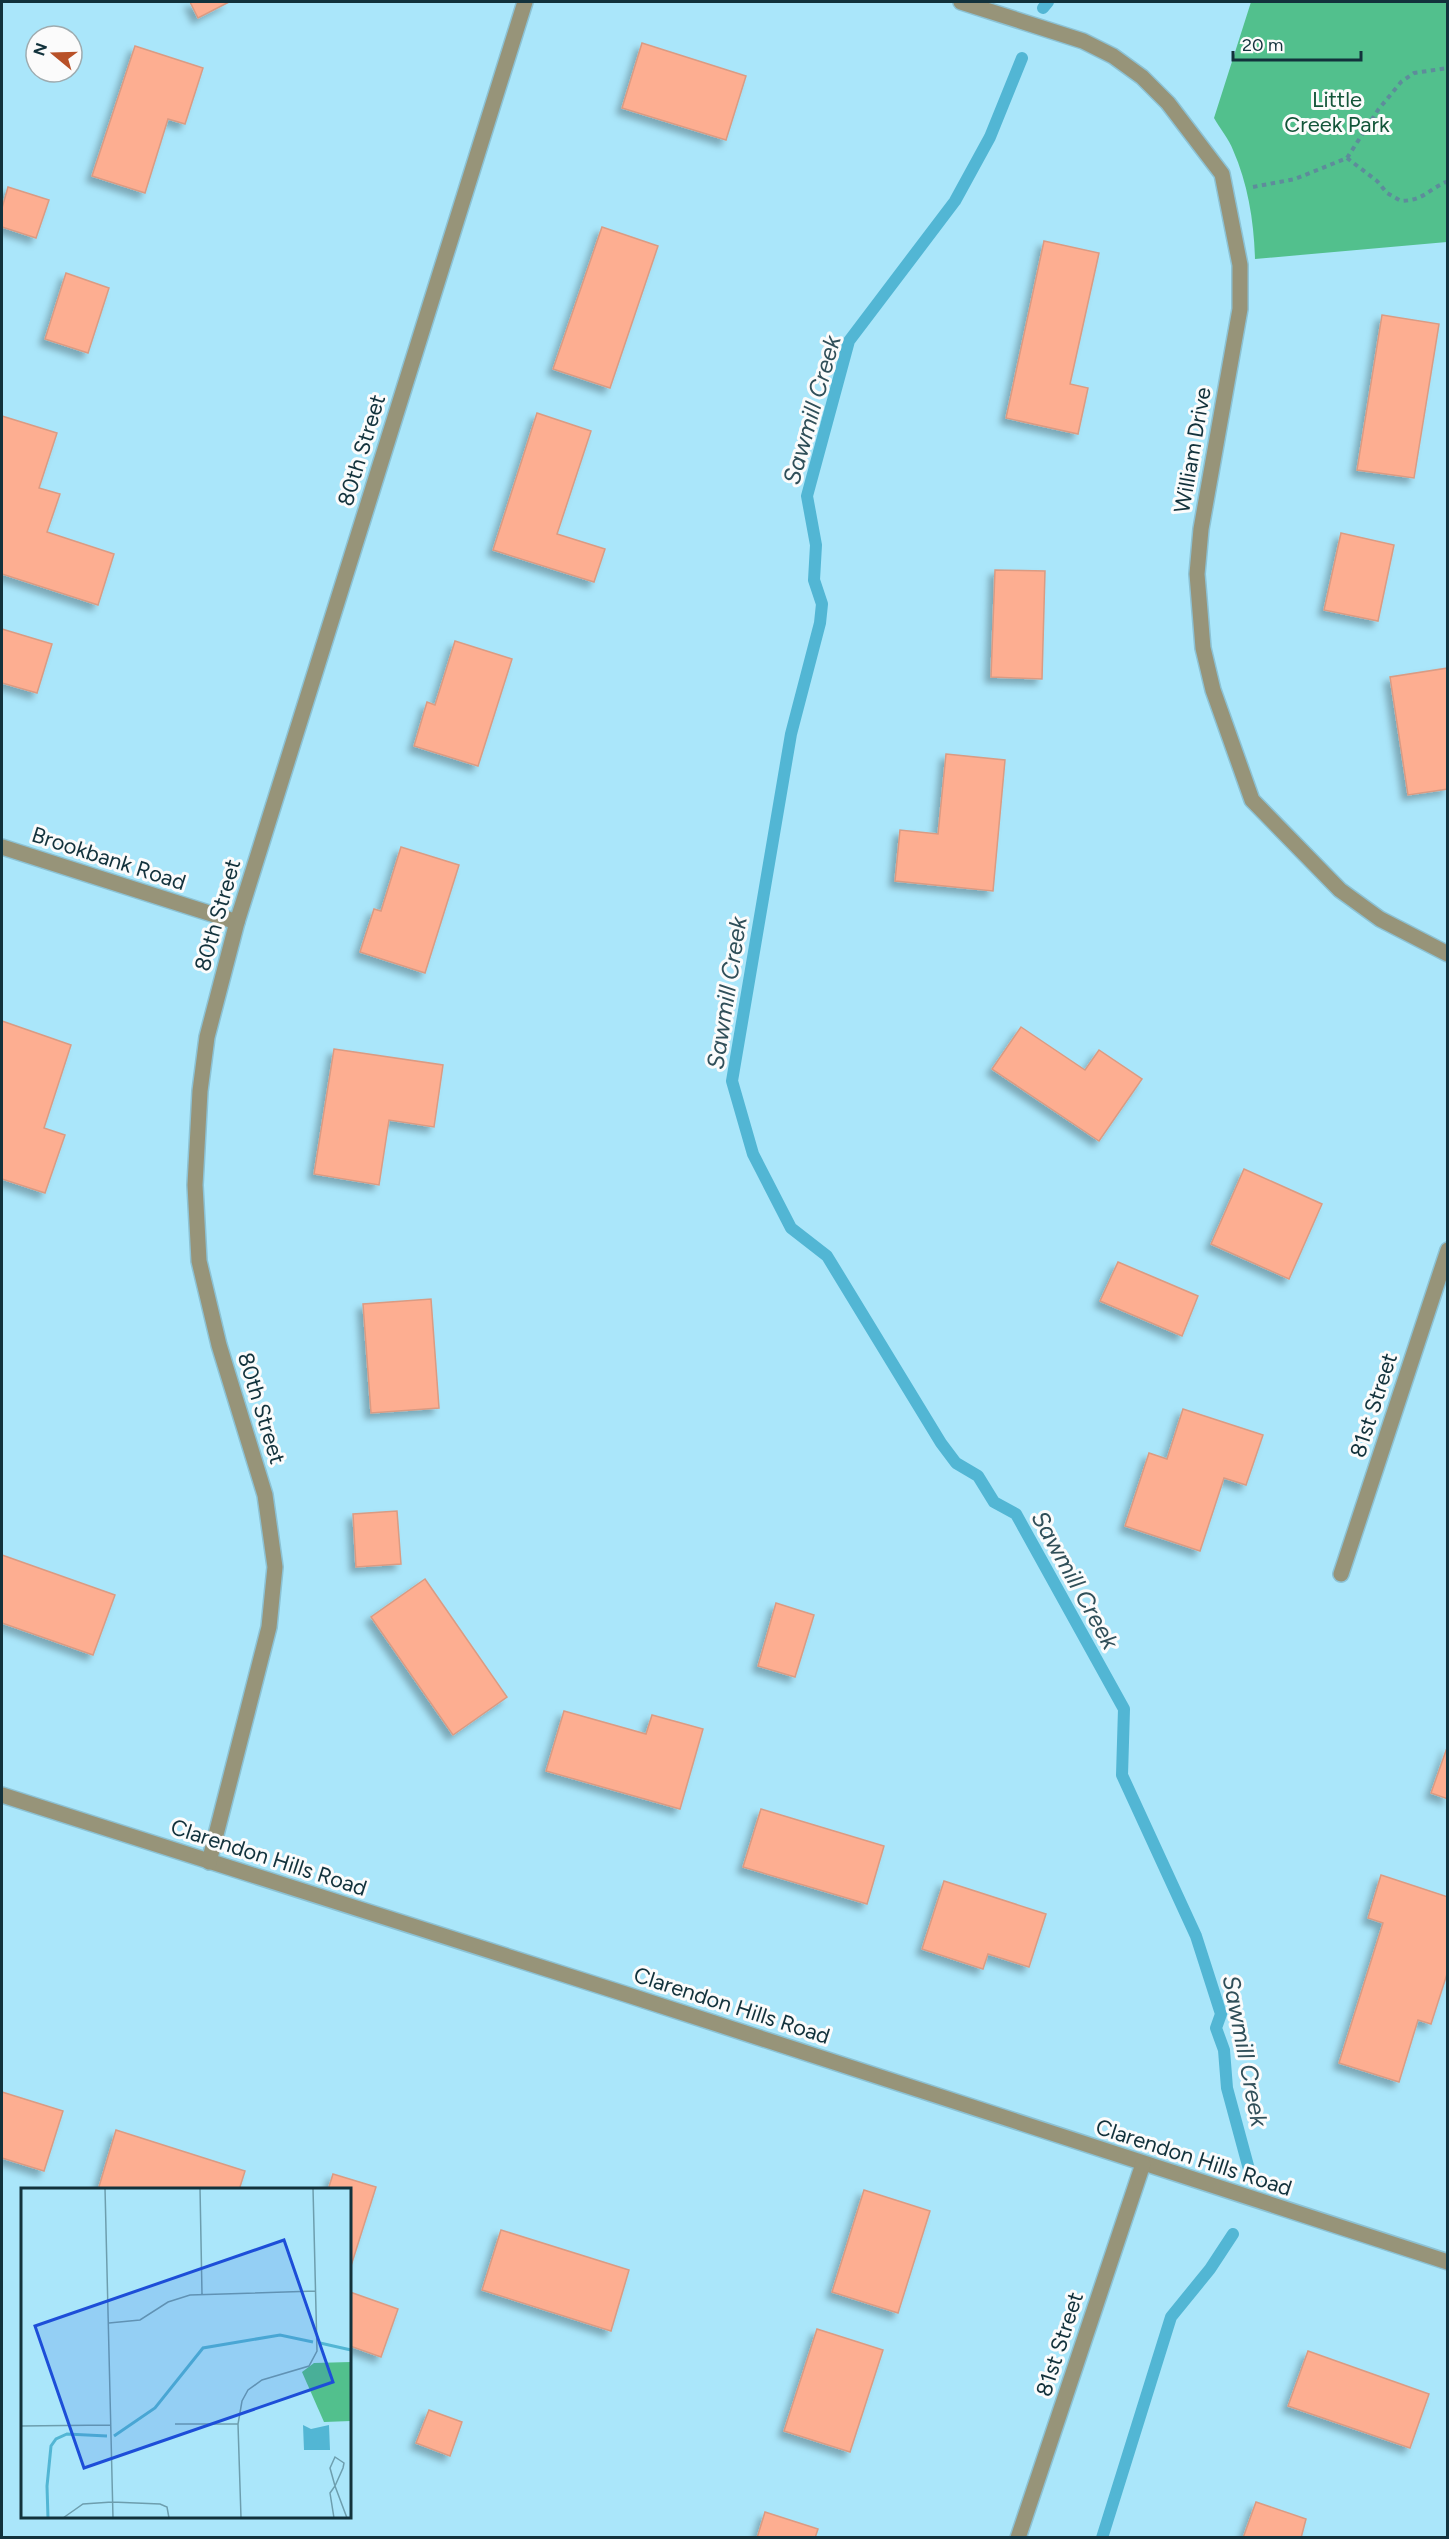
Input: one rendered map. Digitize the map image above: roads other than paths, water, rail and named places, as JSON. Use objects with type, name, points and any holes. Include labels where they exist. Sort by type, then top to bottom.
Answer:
[{"type":"street","name":"80th Street","points":[[209,1862],[269,1628],[275,1567],[265,1495],[219,1345],[199,1261],[195,1185],[200,1091],[207,1037],[237,922],[525,2]]},
{"type":"street","name":"William Drive","points":[[961,2],[1083,41],[1113,56],[1142,77],[1168,103],[1222,174],[1240,265],[1239,309],[1201,529],[1197,574],[1203,648],[1213,690],[1252,800],[1340,890],[1380,920],[1448,954]]},
{"type":"street","name":"Brookbank Road","points":[[2,847],[237,922]]},
{"type":"street","name":"81st Street","points":[[1341,1574],[1448,1250]]},
{"type":"street","name":"Clarendon Hills Road","points":[[2,1796],[622,1993],[1448,2262]]},
{"type":"street","name":"81st Street","points":[[1018,2538],[1143,2164]]},
{"type":"waterway","name":"Sawmill Creek","points":[[1043,8],[1048,2]]},
{"type":"waterway","name":"Sawmill Creek","points":[[1022,58],[990,137],[955,201],[849,341],[807,496],[816,545],[814,580],[822,604],[820,623],[791,734],[732,1081],[753,1154],[791,1228],[827,1256],[941,1443],[956,1463],[978,1476],[994,1502],[1016,1514],[1124,1709],[1122,1775],[1196,1936],[1221,2014],[1216,2028],[1224,2050],[1227,2088],[1250,2173]]},
{"type":"waterway","name":"Sawmill Creek","points":[[1102,2538],[1171,2317],[1210,2269],[1233,2234]]},
{"type":"park label","name":"Little Creek Park","points":[[1337,112]]}]
